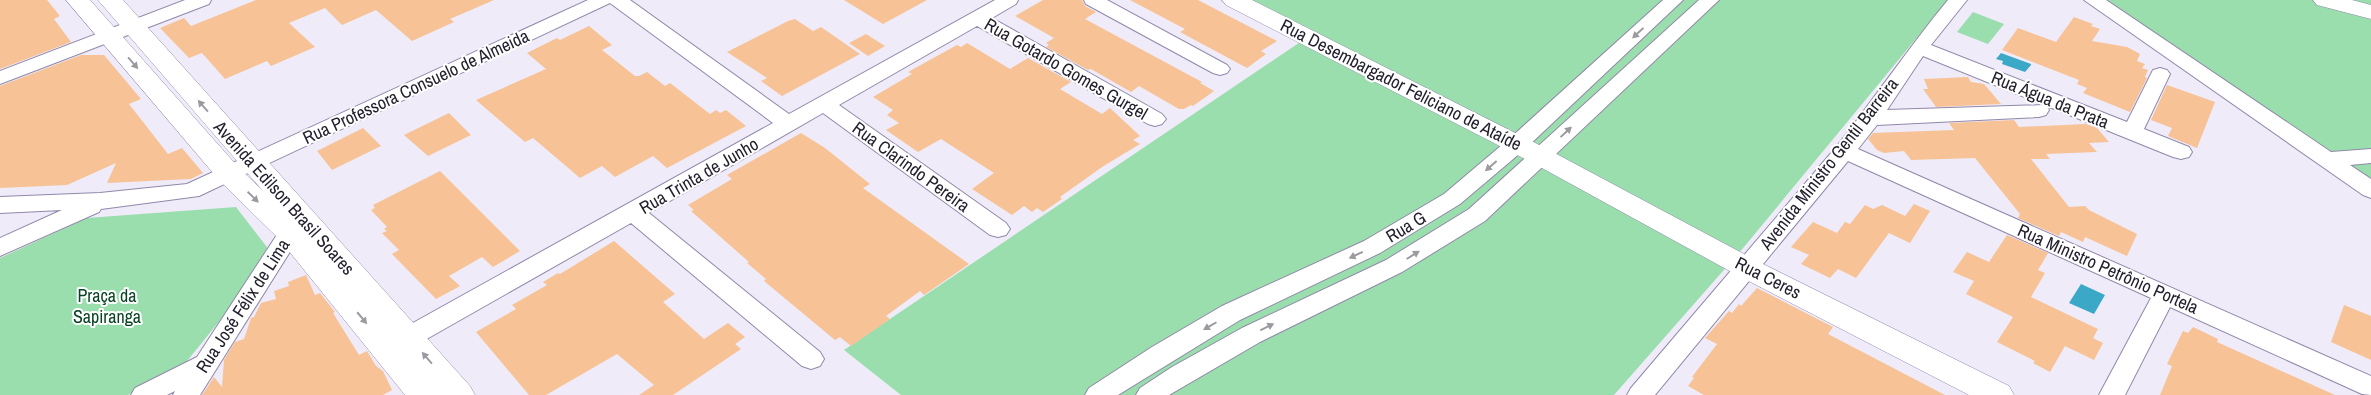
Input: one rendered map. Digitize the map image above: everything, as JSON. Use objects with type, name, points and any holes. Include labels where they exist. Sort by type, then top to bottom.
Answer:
[{"type":"main road","name":"Avenida Edilson Brasil Soares","points":[[78,0],[121,31],[240,169],[299,229],[398,344],[459,395]]},
{"type":"main road","name":"Avenida Edilson Brasil Soares","points":[[110,0],[121,31]]},
{"type":"main road","name":"Rua Desembargador Feliciano de Ataíde","points":[[1234,0],[1528,150]]},
{"type":"main road","points":[[2325,0],[2371,12]]},
{"type":"main road","name":"Rua Ceres","points":[[1528,150],[1747,268],[1998,395]]},
{"type":"main road","name":"Avenida Edilson Brasil Soares","points":[[398,344],[424,395]]},
{"type":"street","points":[[0,78],[202,0]]},
{"type":"street","name":"Rua Professora Consuelo de Almeida","points":[[100,201],[191,191],[603,0]]},
{"type":"street","points":[[618,0],[788,124]]},
{"type":"street","name":"Rua Trinta de Junho","points":[[398,344],[634,213],[1009,0]]},
{"type":"street","points":[[1093,0],[1220,69]]},
{"type":"street","name":"Rua G","points":[[1149,395],[1180,374],[1251,335],[1394,266],[1477,215],[1528,150],[1674,0]]},
{"type":"street","name":"Rua G","points":[[1098,395],[1161,354],[1232,313],[1372,247],[1528,150],[1710,0]]},
{"type":"street","name":"Avenida Ministro Gentil Barreira","points":[[1640,395],[1870,119],[1919,47],[1958,0]]},
{"type":"street","points":[[2093,0],[2371,190]]},
{"type":"street","name":"Rua Gotardo Gomes Gurgel","points":[[978,18],[1155,119]]},
{"type":"street","name":"Rua Água da Prata","points":[[1919,47],[2181,152]]},
{"type":"street","points":[[2132,133],[2160,74]]},
{"type":"street","name":"Rua Clarindo Pereira","points":[[824,104],[998,229]]},
{"type":"street","points":[[1870,119],[1889,116],[2039,110]]},
{"type":"street","name":"Rua Ministro Petrônio Portela","points":[[1845,150],[2371,386]]},
{"type":"street","points":[[2328,160],[2371,156]]},
{"type":"street","points":[[0,205],[100,201]]},
{"type":"street","points":[[0,248],[100,201]]},
{"type":"street","points":[[634,213],[811,359]]},
{"type":"street","name":"Rua José Félix de Lima","points":[[186,395],[299,229]]},
{"type":"street","points":[[2112,395],[2165,294]]},
{"type":"street","points":[[144,395],[206,363]]},
{"type":"green space","points":[[1252,0],[1948,0],[1744,247],[1614,395],[901,395],[844,350],[1315,32]]},
{"type":"green space","points":[[2102,0],[2371,0],[2371,183]]},
{"type":"green space","points":[[1973,12],[2004,24],[1988,44],[1957,32]]},
{"type":"green space","name":"Praça da Sapiranga","points":[[236,207],[273,255],[183,366],[128,395],[0,395],[0,258],[87,218]]},
{"type":"water","points":[[2001,53],[2031,65],[2025,72],[2002,64],[2003,61],[1996,59]]},
{"type":"water","points":[[2081,284],[2105,295],[2094,314],[2069,303]]},
{"type":"building","points":[[0,0],[47,0],[60,16],[54,19],[71,42],[0,69]]},
{"type":"building","points":[[256,0],[494,0],[450,19],[454,22],[412,41],[376,10],[342,25],[325,8],[289,23],[315,47],[271,66],[267,61],[225,79],[202,53],[189,58],[160,28],[184,18],[191,26]]},
{"type":"building","points":[[844,0],[927,0],[883,24]]},
{"type":"building","points":[[1043,0],[1082,0],[1085,6],[1096,12],[1085,19],[1202,82],[1200,83],[1214,91],[1193,106],[1179,109],[1139,86],[1131,92],[1091,69],[1088,70],[1046,47],[1049,45],[1046,43],[1054,38],[1015,16]]},
{"type":"building","points":[[1130,0],[1198,0],[1277,41],[1261,51],[1266,54],[1247,68],[1180,32],[1185,29]]},
{"type":"building","points":[[2074,17],[2093,24],[2091,26],[2100,29],[2092,41],[2127,47],[2140,54],[2137,61],[2145,64],[2142,68],[2148,70],[2145,77],[2147,78],[2130,112],[2083,93],[2087,88],[2077,84],[2079,80],[2002,50],[2018,28],[2056,42]]},
{"type":"building","points":[[795,19],[813,31],[821,27],[860,54],[782,96],[761,81],[767,78],[727,52]]},
{"type":"building","points":[[589,26],[612,45],[602,50],[635,76],[647,72],[665,86],[670,83],[710,114],[716,110],[720,113],[726,110],[746,126],[667,168],[653,156],[615,177],[602,166],[580,178],[533,138],[525,142],[476,100],[546,69],[527,53],[557,38],[560,40]]},
{"type":"building","points":[[866,34],[885,46],[868,56],[849,43]]},
{"type":"building","points":[[967,43],[1010,69],[1028,58],[1071,82],[1060,89],[1102,114],[1110,108],[1140,136],[1133,140],[1140,144],[1102,167],[1060,197],[1062,199],[1043,212],[1037,208],[1032,212],[1024,206],[1012,215],[972,189],[994,173],[941,139],[918,152],[886,130],[899,123],[887,115],[893,110],[873,97],[912,74],[908,72],[957,45],[961,47]]},
{"type":"building","points":[[81,55],[104,55],[141,99],[129,104],[168,154],[182,148],[203,173],[191,179],[107,183],[116,163],[67,185],[0,188],[0,86]]},
{"type":"building","points":[[1968,77],[1971,82],[1984,84],[2001,104],[1936,107],[1923,89],[1928,89],[1924,79]]},
{"type":"building","points":[[2167,85],[2215,102],[2197,148],[2168,136],[2172,128],[2151,120]]},
{"type":"building","points":[[449,113],[471,135],[428,156],[404,135]]},
{"type":"building","points":[[2014,120],[2019,127],[2086,124],[2097,128],[2109,142],[2089,143],[2097,152],[2046,154],[2050,159],[2031,159],[2069,207],[2085,206],[2089,210],[2137,234],[2127,256],[2085,237],[2083,242],[2061,232],[2059,236],[2018,218],[2020,214],[1975,158],[1911,160],[1904,151],[1884,153],[1877,150],[1868,139],[1873,133],[1954,130],[1949,123]]},
{"type":"building","points":[[363,128],[381,146],[332,170],[317,151]]},
{"type":"building","points":[[801,133],[825,148],[870,184],[863,188],[969,264],[924,295],[920,291],[886,316],[890,319],[851,346],[840,337],[835,340],[764,281],[766,279],[691,211],[694,210],[688,205],[732,179],[727,175]]},
{"type":"building","points":[[440,171],[520,251],[493,267],[482,257],[449,276],[460,286],[436,299],[392,254],[399,250],[382,233],[387,231],[384,229],[387,227],[371,210],[375,208],[373,205]]},
{"type":"building","points":[[1914,204],[1930,211],[1910,243],[1889,233],[1856,278],[1838,269],[1830,278],[1801,264],[1809,255],[1791,247],[1813,222],[1837,233],[1845,222],[1850,224],[1865,205],[1873,209],[1882,205],[1905,216]]},
{"type":"building","points":[[2007,235],[2048,253],[2038,270],[2045,273],[2031,297],[2098,329],[2093,338],[2103,343],[2094,360],[2065,346],[2050,372],[2033,363],[2035,361],[1997,342],[2013,317],[1966,294],[1974,281],[1953,272],[1967,252],[1989,262]]},
{"type":"building","points":[[614,241],[675,294],[663,302],[704,339],[728,323],[745,337],[735,344],[741,349],[673,395],[639,395],[654,385],[617,354],[546,395],[529,395],[476,332],[516,309],[512,305],[547,285],[543,282],[558,273],[560,274]]},
{"type":"building","points":[[306,275],[315,295],[320,293],[335,312],[333,313],[359,355],[367,351],[376,366],[383,371],[392,390],[383,395],[202,395],[214,377],[222,387],[224,360],[235,342],[244,339],[251,318],[254,317],[261,303],[276,299],[274,291],[289,286],[288,282]]},
{"type":"building","points":[[1757,288],[1833,327],[1828,334],[1945,395],[1704,395],[1688,386],[1694,378],[1692,377],[1717,344],[1705,338],[1729,311],[1732,313],[1739,304],[1741,306]]},
{"type":"building","points":[[2344,305],[2371,316],[2371,360],[2331,342]]},
{"type":"building","points":[[2193,327],[2218,339],[2217,342],[2335,395],[2160,395],[2172,366],[2167,364],[2183,331],[2188,333]]}]
